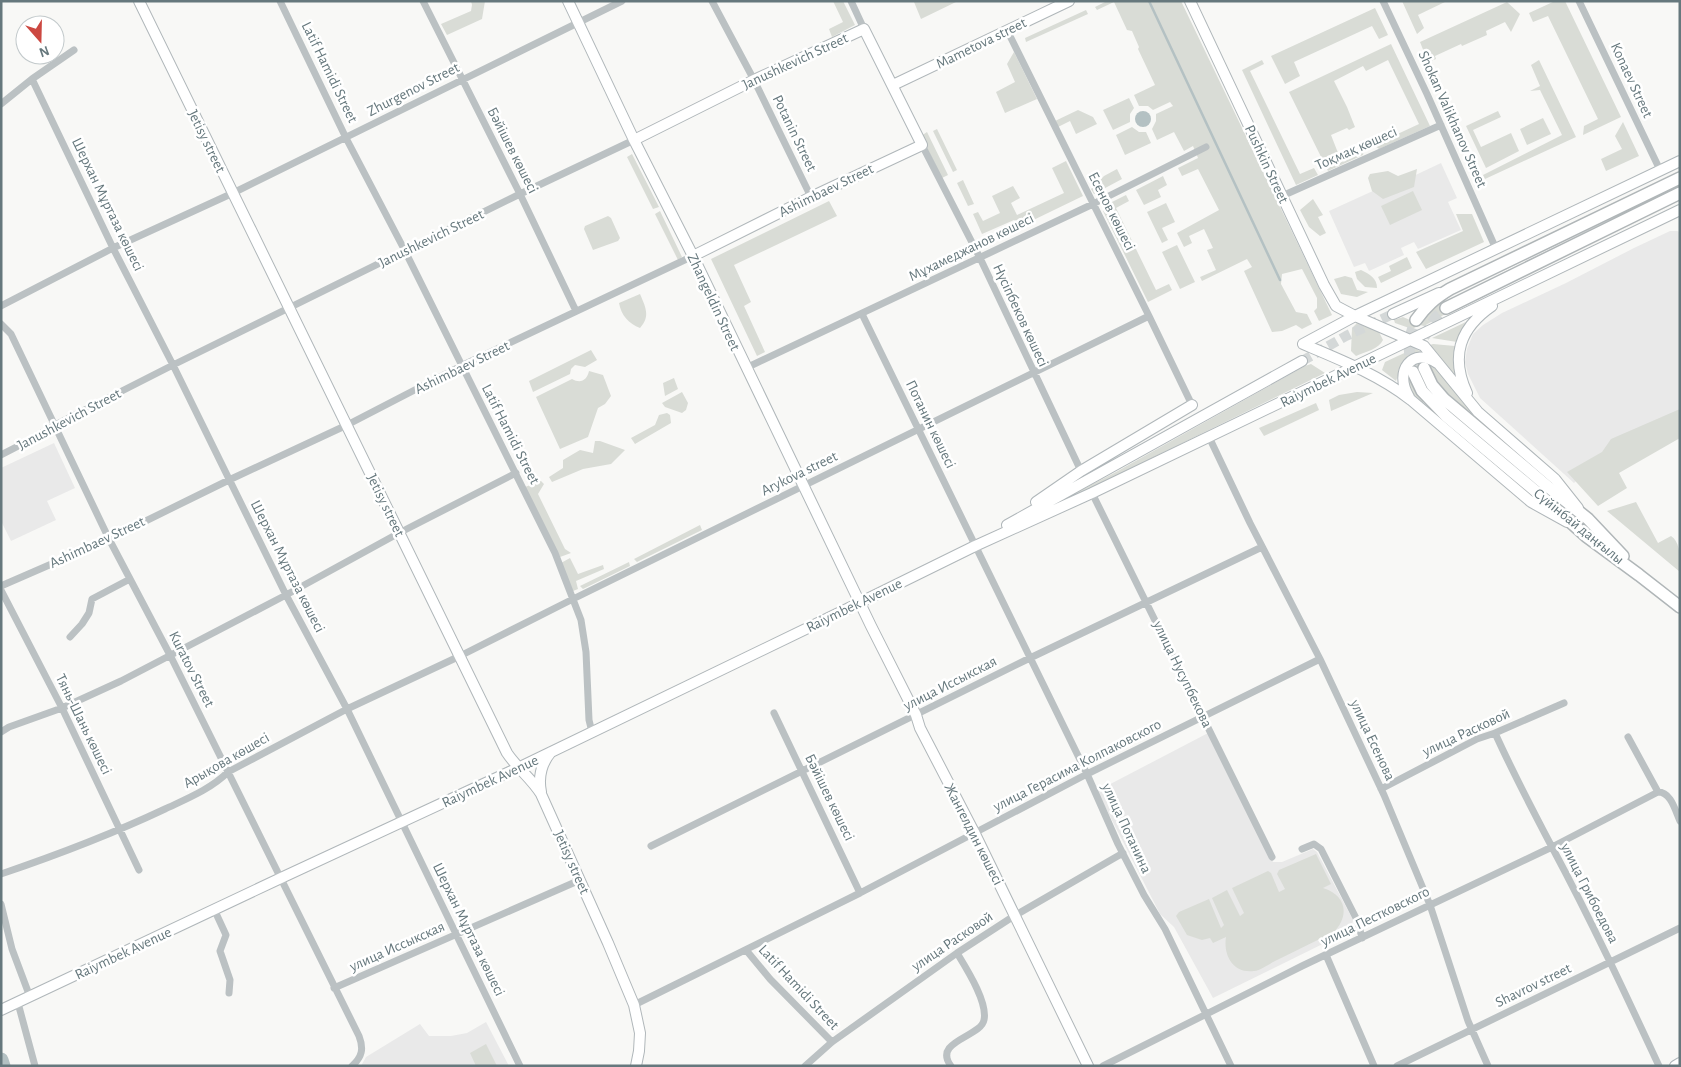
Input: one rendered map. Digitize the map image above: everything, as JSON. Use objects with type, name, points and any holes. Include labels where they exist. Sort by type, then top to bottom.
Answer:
[{"type":"main road","name":"Jetisy street","points":[[139,1],[507,753],[518,768],[537,786],[541,794],[634,1005],[640,1033],[636,1066]]},
{"type":"main road","name":"Zhangeldin Street","points":[[568,1],[860,603]]},
{"type":"main road","name":"Mametovа street","points":[[894,85],[1069,1]]},
{"type":"main road","name":"Pushkin Street","points":[[1190,1],[1330,298],[1336,306],[1412,340],[1429,350],[1486,420],[1555,479],[1584,515]]},
{"type":"main road","name":"Janushkevich Street","points":[[634,140],[754,80],[864,29]]},
{"type":"main road","points":[[864,29],[894,85],[922,145]]},
{"type":"main road","name":"Ashimbaev Street","points":[[693,256],[811,196],[922,145]]},
{"type":"main road","points":[[1574,526],[1531,502],[1391,385],[1356,366],[1303,344],[1355,316],[1680,161]]},
{"type":"main road","points":[[1393,314],[1450,289],[1680,178]]},
{"type":"main road","points":[[1446,308],[1680,192]]},
{"type":"main road","name":"Raiymbek Avenue","points":[[1,1010],[552,752],[975,546],[1092,493],[1680,211]]},
{"type":"main road","points":[[1472,405],[1459,367],[1460,345],[1464,334],[1476,318],[1490,307],[1525,286]]},
{"type":"main road","points":[[1416,320],[1435,298],[1450,289]]},
{"type":"main road","points":[[1411,400],[1402,380],[1404,369],[1408,364],[1424,358],[1435,361],[1442,366]]},
{"type":"main road","name":"Raiymbek Avenue","points":[[1004,527],[1302,361]]},
{"type":"main road","name":"Сүйінбай даңғылы","points":[[1419,370],[1453,408],[1584,515],[1639,574],[1574,526],[1436,406],[1422,391],[1419,370]]},
{"type":"main road","name":"Raiymbek Avenue","points":[[975,546],[1081,471],[1192,405]]},
{"type":"main road","points":[[1639,574],[1680,607]]},
{"type":"main road","name":"Жангелдин көшесі","points":[[860,603],[1088,1066]]},
{"type":"main road","points":[[541,794],[542,767],[552,752]]},
{"type":"main road","points":[[1675,1066],[1680,1063]]},
{"type":"street","name":"Latif Hamidi Street","points":[[280,1],[346,138],[405,251],[555,553],[581,620],[586,652],[588,720],[592,732]]},
{"type":"street","name":"Бәйішев көшесі","points":[[424,1],[520,194],[576,312]]},
{"type":"street","name":"Zhurgenov Street","points":[[1,306],[113,248],[233,193],[622,1]]},
{"type":"street","name":"Potanin Street","points":[[712,1],[754,80],[811,196]]},
{"type":"street","points":[[851,1],[864,29]]},
{"type":"street","name":"Shokan Valikhanov Street","points":[[1383,1],[1496,248]]},
{"type":"street","name":"Konaev Street","points":[[1579,1],[1660,170]]},
{"type":"street","name":"Есенов көшесі","points":[[1007,30],[1192,405]]},
{"type":"street","points":[[1,104],[32,79],[74,50]]},
{"type":"street","name":"Шерхан Мұртаза көшесі","points":[[32,79],[113,248],[174,365],[286,595],[348,709],[520,1066]]},
{"type":"street","name":"Тоқмақ көшесі","points":[[1282,196],[1441,125]]},
{"type":"street","name":"Janushkevich Street","points":[[1,455],[55,425],[174,365],[520,194],[634,140]]},
{"type":"street","name":"Нүсіпбеков көшесі","points":[[922,145],[980,258],[1081,471]]},
{"type":"street","name":"Мұхамеджанов көшесі","points":[[746,368],[1093,204],[1206,147]]},
{"type":"street","name":"Ashimbaev Street","points":[[1,586],[109,538],[346,425],[461,366],[693,256]]},
{"type":"street","name":"Потанин көшесі","points":[[862,314],[975,546]]},
{"type":"street","name":"Arykova street","points":[[460,656],[572,599],[1149,316]]},
{"type":"street","name":"Kuratov Street","points":[[1,324],[11,334],[109,538],[170,655],[356,1029],[362,1045],[362,1055],[352,1066]]},
{"type":"street","name":"улица Есенова","points":[[1209,436],[1262,547],[1320,659],[1413,861],[1430,905],[1471,1030],[1488,1066]]},
{"type":"street","points":[[1,732],[24,721],[62,708],[121,681],[516,473]]},
{"type":"street","name":"улица Нусупбекова","points":[[1092,493],[1204,716],[1272,857]]},
{"type":"street","name":"улица Потанина","points":[[975,546],[1087,774],[1099,805],[1144,895],[1165,929],[1231,1066]]},
{"type":"street","name":"улица Иссыкская","points":[[652,846],[1030,658],[1262,547]]},
{"type":"street","points":[[70,637],[89,613],[92,599],[130,579]]},
{"type":"street","name":"Тянь-Шань көшесі","points":[[1,590],[62,708],[139,870]]},
{"type":"street","name":"Арықова көшесі","points":[[1,874],[120,830],[219,781],[228,772],[348,709],[460,656]]},
{"type":"street","name":"улица Герасима Колпаковского","points":[[634,1005],[860,893],[1087,774],[1320,659]]},
{"type":"street","name":"улица Расковой","points":[[1381,789],[1477,739],[1564,702]]},
{"type":"street","name":"Бәйішев көшесі","points":[[774,713],[860,893]]},
{"type":"street","name":"улица Грибоедова","points":[[1494,733],[1610,963],[1658,1066]]},
{"type":"street","points":[[1628,737],[1658,792],[1664,792],[1668,796],[1680,821]]},
{"type":"street","name":"улица Пестковского","points":[[1103,1066],[1326,955],[1552,847],[1658,792]]},
{"type":"street","points":[[1302,848],[1314,844],[1321,849],[1358,922],[1362,938]]},
{"type":"street","name":"улица Расковой","points":[[805,1066],[814,1063],[832,1042],[957,953],[1014,916],[1123,853]]},
{"type":"street","name":"улица Иссыкская","points":[[334,988],[580,880]]},
{"type":"street","points":[[1,904],[12,949],[30,997]]},
{"type":"street","points":[[214,909],[226,936],[220,951],[230,980],[229,993]]},
{"type":"street","name":"Shavrov street","points":[[1397,1066],[1680,928]]},
{"type":"street","name":"Latif Hamidi Street","points":[[746,950],[770,979],[832,1042]]},
{"type":"street","points":[[950,1066],[947,1061],[947,1054],[951,1045],[979,1028],[984,1022],[984,1012],[977,988],[957,953]]},
{"type":"street","points":[[1326,955],[1374,1066]]},
{"type":"street","points":[[18,1003],[35,1066]]},
{"type":"shaded area","points":[[471,1],[485,1],[482,19],[447,35],[441,24],[471,11]]},
{"type":"shaded area","points":[[833,1],[843,1],[855,25],[832,37],[829,29],[843,22]]},
{"type":"shaded area","points":[[958,1],[921,19],[914,2]]},
{"type":"shaded area","points":[[1107,1],[1181,1],[1332,315],[1319,321],[1314,311],[1317,308],[1317,298],[1302,269],[1282,274],[1281,284],[1296,312],[1307,314],[1312,324],[1302,329],[1296,325],[1282,331],[1272,332],[1244,271],[1252,267],[1247,259],[1202,281],[1200,277],[1216,270],[1207,250],[1213,248],[1204,229],[1189,236],[1192,243],[1184,247],[1177,233],[1219,210],[1198,169],[1182,176],[1178,168],[1198,158],[1193,146],[1184,151],[1174,132],[1157,140],[1152,129],[1156,121],[1156,114],[1173,106],[1170,102],[1153,110],[1148,106],[1139,106],[1134,95],[1155,85],[1138,49],[1139,47],[1132,31],[1127,30],[1114,2],[1097,10],[1095,7]]},
{"type":"shaded area","points":[[1402,1],[1447,1],[1418,15],[1424,28],[1417,34]]},
{"type":"shaded area","points":[[1555,1],[1565,1],[1621,117],[1583,135],[1584,126],[1598,119],[1548,16],[1533,22],[1529,13]]},
{"type":"shaded area","points":[[1507,2],[1520,14],[1511,32],[1505,22],[1486,31],[1487,35],[1462,46],[1461,44],[1435,56],[1436,59],[1428,62],[1420,42]]},
{"type":"shaded area","points":[[1375,8],[1388,35],[1379,39],[1372,26],[1294,62],[1300,76],[1285,84],[1271,56]]},
{"type":"shaded area","points":[[1086,10],[1088,14],[1026,42],[1025,38]]},
{"type":"shaded area","points":[[1391,44],[1430,126],[1379,149],[1374,145],[1419,124],[1388,60],[1366,71],[1363,66],[1334,81],[1355,127],[1349,130],[1347,128],[1331,135],[1340,158],[1364,148],[1363,155],[1328,171],[1289,92]]},
{"type":"shaded area","points":[[1014,52],[1037,99],[1005,113],[996,92],[1015,82],[1007,64]]},
{"type":"shaded area","points":[[1262,60],[1264,64],[1250,71],[1300,174],[1314,168],[1318,175],[1296,185],[1242,70]]},
{"type":"shaded area","points":[[1539,60],[1576,137],[1485,179],[1483,175],[1562,135],[1540,90],[1530,91],[1540,86],[1531,65]]},
{"type":"shaded area","points":[[1129,98],[1134,108],[1130,114],[1130,122],[1113,130],[1103,110]]},
{"type":"shaded area","points":[[1078,110],[1093,117],[1097,124],[1076,134],[1070,121],[1058,127],[1055,121]]},
{"type":"shaded area","points":[[1143,111],[1151,119],[1143,127],[1135,119]]},
{"type":"shaded area","points":[[1498,111],[1501,117],[1473,130],[1481,147],[1511,133],[1519,151],[1486,168],[1466,126]]},
{"type":"shaded area","points":[[1543,118],[1551,134],[1527,145],[1520,129]]},
{"type":"shaded area","points":[[1623,122],[1639,156],[1606,171],[1601,159],[1622,149],[1615,136]]},
{"type":"shaded area","points":[[1132,127],[1139,132],[1146,132],[1151,143],[1125,155],[1116,135]]},
{"type":"shaded area","points":[[937,129],[957,170],[953,172],[933,131]]},
{"type":"shaded area","points":[[927,132],[948,175],[942,178],[921,136]]},
{"type":"shaded area","points":[[632,154],[659,207],[653,209],[627,157]]},
{"type":"shaded area","points":[[1066,161],[1083,196],[1021,226],[1014,220],[982,234],[973,214],[978,212],[983,221],[1000,213],[992,196],[1013,186],[1020,198],[1011,203],[1017,215],[1064,193],[1052,168]]},
{"type":"shaded area","points":[[1441,163],[1457,198],[1448,202],[1461,230],[1418,249],[1414,242],[1401,248],[1404,255],[1369,271],[1365,263],[1354,267],[1329,211],[1386,185],[1388,188]]},
{"type":"shaded area","points":[[1117,169],[1122,179],[1094,194],[1091,189],[1104,176]]},
{"type":"shaded area","points":[[1417,169],[1414,187],[1383,199],[1372,191],[1368,178],[1370,174],[1388,171],[1398,176]]},
{"type":"shaded area","points":[[1163,176],[1167,185],[1158,190],[1161,197],[1144,205],[1136,190]]},
{"type":"shaded area","points":[[963,180],[974,204],[968,206],[957,183]]},
{"type":"shaded area","points":[[1413,191],[1422,210],[1390,225],[1381,206]]},
{"type":"shaded area","points":[[1126,195],[1129,201],[1116,208],[1156,290],[1169,284],[1172,290],[1148,302],[1103,211],[1106,205]]},
{"type":"shaded area","points":[[1313,199],[1323,215],[1318,217],[1326,233],[1320,236],[1309,227],[1300,210]]},
{"type":"shaded area","points":[[829,201],[837,216],[734,265],[751,302],[744,306],[765,352],[757,356],[711,259]]},
{"type":"shaded area","points":[[1166,203],[1175,222],[1162,228],[1168,240],[1162,243],[1147,212]]},
{"type":"shaded area","points":[[660,211],[682,257],[678,260],[655,214]]},
{"type":"shaded area","points":[[1456,214],[1472,214],[1484,242],[1426,269],[1416,252],[1463,231]]},
{"type":"shaded area","points":[[608,216],[611,218],[620,238],[618,241],[593,250],[584,229],[585,226]]},
{"type":"shaded area","points":[[1670,231],[1680,232],[1680,420],[1586,471],[1574,483],[1480,398],[1468,374],[1465,362],[1467,349],[1473,334],[1502,313]]},
{"type":"shaded area","points":[[1177,245],[1195,282],[1180,289],[1162,252]]},
{"type":"shaded area","points":[[1407,257],[1412,268],[1381,283],[1378,277],[1391,271],[1389,266]]},
{"type":"shaded area","points":[[1361,270],[1374,279],[1377,288],[1365,287],[1357,279],[1355,272]]},
{"type":"shaded area","points":[[1345,276],[1352,278],[1357,290],[1368,292],[1357,297],[1341,294],[1334,279]]},
{"type":"shaded area","points":[[640,294],[646,315],[640,328],[626,318],[619,303]]},
{"type":"shaded area","points":[[1440,302],[1449,312],[1424,326],[1420,325],[1412,329],[1395,323],[1394,320],[1403,317],[1419,324],[1424,316]]},
{"type":"shaded area","points":[[1468,321],[1457,342],[1432,338]]},
{"type":"shaded area","points":[[1357,323],[1379,332],[1383,340],[1375,348],[1356,356],[1351,351],[1352,328]]},
{"type":"shaded area","points":[[1430,345],[1455,346],[1454,357],[1458,379]]},
{"type":"shaded area","points":[[1415,348],[1425,355],[1399,373],[1396,381],[1382,370],[1385,362]]},
{"type":"shaded area","points":[[591,350],[597,360],[585,367],[575,365],[571,369],[570,374],[533,392],[529,381]]},
{"type":"shaded area","points":[[1428,362],[1440,371],[1475,416],[1473,418],[1442,388],[1429,366],[1408,373],[1412,384],[1424,401],[1422,403],[1414,395],[1409,385],[1406,370],[1414,363]]},
{"type":"shaded area","points":[[1311,364],[1325,373],[1039,512],[1116,472]]},
{"type":"shaded area","points":[[589,371],[603,375],[611,396],[605,404],[598,408],[588,437],[560,449],[536,397],[572,379],[583,380],[587,377]]},
{"type":"shaded area","points":[[674,378],[678,389],[665,396],[663,383]]},
{"type":"shaded area","points":[[682,392],[688,403],[686,410],[682,413],[665,407],[662,403]]},
{"type":"shaded area","points":[[1357,392],[1373,393],[1331,411],[1329,400],[1339,395]]},
{"type":"shaded area","points":[[1316,403],[1319,410],[1264,436],[1259,428]]},
{"type":"shaded area","points":[[1680,409],[1680,438],[1619,473],[1627,488],[1598,506],[1567,472],[1602,452],[1611,439]]},
{"type":"shaded area","points":[[667,413],[670,415],[671,423],[635,444],[631,438],[655,425],[659,415]]},
{"type":"shaded area","points":[[595,441],[625,450],[611,464],[583,469],[552,482],[549,477],[563,468],[563,460],[580,450],[593,453]]},
{"type":"shaded area","points":[[54,443],[75,488],[47,501],[56,520],[11,541],[1,521],[1,468]]},
{"type":"shaded area","points":[[541,481],[544,484],[538,494],[565,549],[571,553],[560,557],[525,487]]},
{"type":"shaded area","points":[[1636,502],[1658,543],[1671,536],[1677,542],[1680,572],[1607,511]]},
{"type":"shaded area","points":[[700,525],[702,530],[637,562],[634,559]]},
{"type":"shaded area","points":[[570,558],[578,574],[603,565],[604,569],[576,581],[578,589],[573,591],[561,563]]},
{"type":"shaded area","points":[[629,562],[630,566],[583,589],[580,586]]},
{"type":"shaded area","points":[[1210,732],[1273,862],[1282,862],[1313,849],[1317,852],[1353,920],[1351,930],[1213,998],[1174,927],[1160,914],[1097,791]]},
{"type":"shaded area","points":[[1316,854],[1331,884],[1323,888],[1337,895],[1343,906],[1344,912],[1339,926],[1334,932],[1259,969],[1247,971],[1235,966],[1231,962],[1226,950],[1226,937],[1213,943],[1210,938],[1202,940],[1187,935],[1176,916],[1179,912],[1209,899],[1221,928],[1224,925],[1212,898],[1227,890],[1240,916],[1244,913],[1232,888],[1268,871],[1271,873],[1279,892],[1285,889],[1277,874],[1279,870]]},
{"type":"shaded area","points":[[486,1022],[509,1066],[361,1066],[366,1057],[420,1024],[429,1036],[451,1036],[467,1033]]},
{"type":"shaded area","points":[[486,1044],[497,1066],[476,1066],[470,1053]]},
{"type":"waterway","points":[[1149,1],[1280,280]]},
{"type":"waterway","points":[[1,1060],[3,1066]]},
{"type":"tunnel","points":[[1424,337],[1436,317],[1446,308]]},
{"type":"tunnel","points":[[1302,361],[1346,336],[1393,314]]},
{"type":"tunnel","points":[[1413,371],[1409,346],[1416,320]]}]
